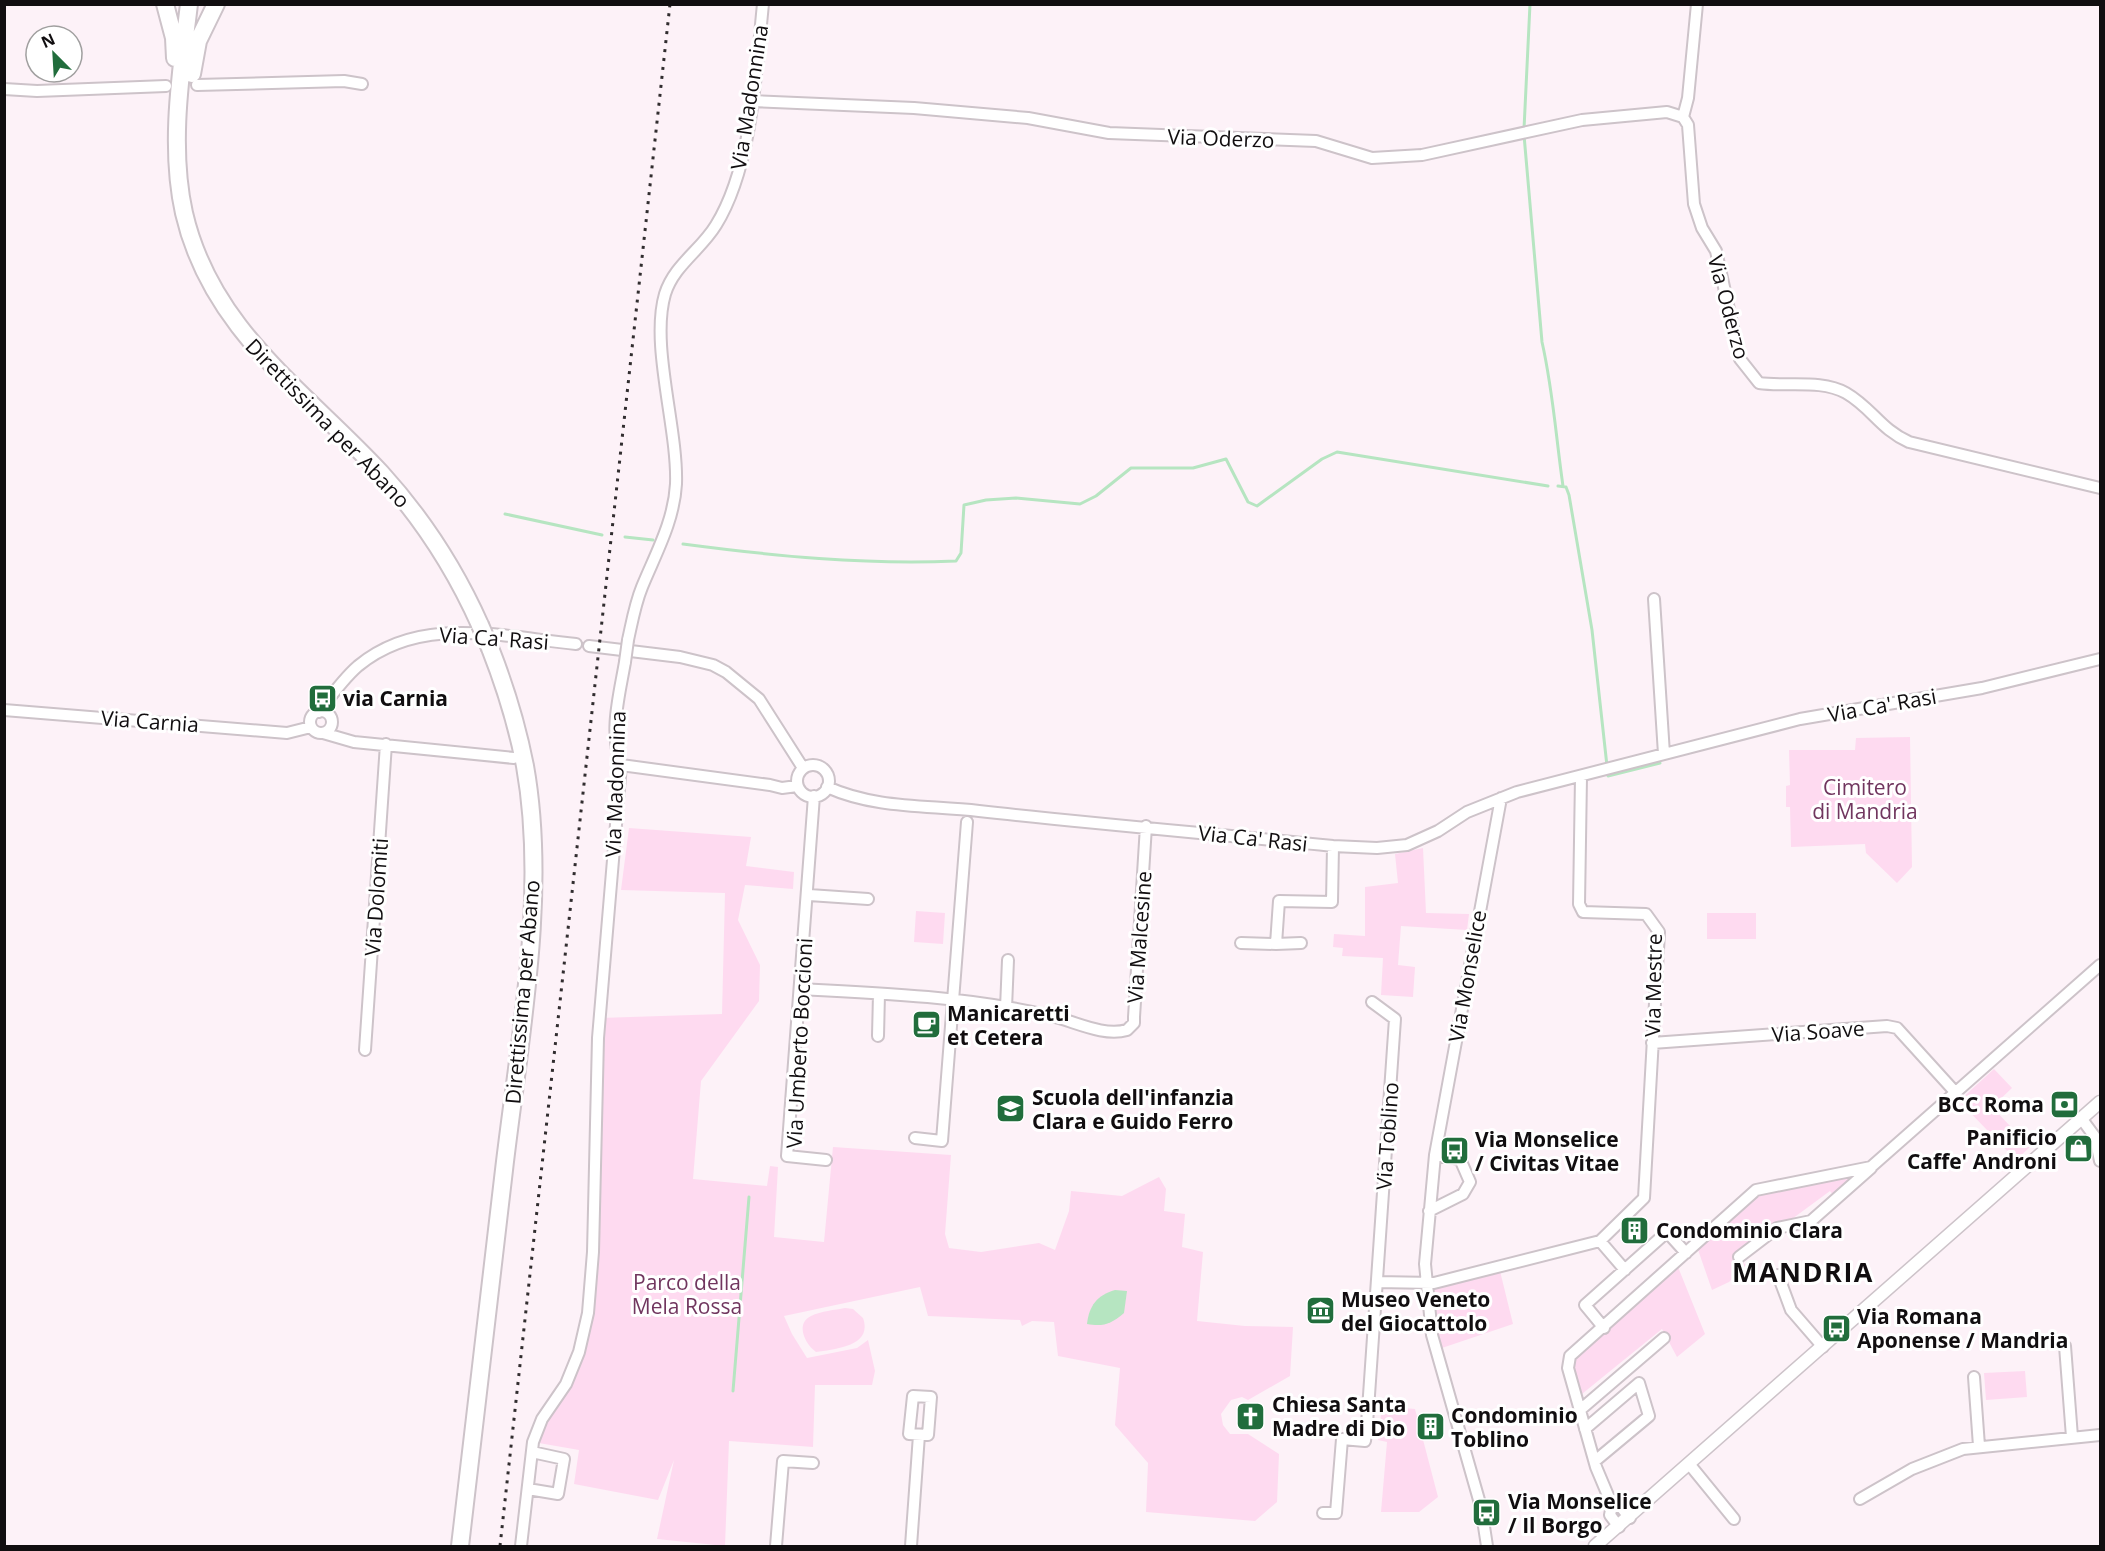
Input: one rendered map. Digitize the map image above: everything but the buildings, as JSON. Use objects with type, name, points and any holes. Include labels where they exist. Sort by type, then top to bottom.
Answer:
[{"type":"highway","points":[[165,4],[174,38],[173,109],[177,149]]},
{"type":"highway","name":"Direttissima per Abano","points":[[189,4],[177,149],[181,195],[188,228],[204,271],[227,312],[269,364],[347,439],[400,496],[438,546],[490,648],[508,699],[525,765],[531,818],[533,890],[523,1008],[460,1546]]},
{"type":"highway","points":[[177,149],[188,105],[198,41],[216,4]]},
{"type":"street","name":"Via Madonnina","points":[[521,1546],[532,1452],[542,1419],[566,1384],[579,1352],[588,1313],[598,1038],[621,765],[614,746],[614,733],[628,640],[641,589],[667,529],[676,485],[661,336],[664,296],[680,266],[716,225],[736,179],[753,101],[763,4]]},
{"type":"street","name":"Via Oderzo","points":[[1683,117],[1688,98],[1697,4]]},
{"type":"street","points":[[197,85],[344,81],[362,84]]},
{"type":"street","points":[[4,89],[37,91],[166,86]]},
{"type":"street","name":"Via Oderzo","points":[[753,101],[914,108],[1028,118],[1110,134],[1316,141],[1372,158],[1422,154],[1582,120],[1666,112],[1683,117],[1688,125],[1694,204],[1702,228],[1716,250],[1740,359],[1759,383],[1780,386],[1826,386],[1846,393],[1864,406],[1891,434],[1909,442],[2100,488]]},
{"type":"street","points":[[1654,598],[1664,754]]},
{"type":"street","name":"Via Ca' Rasi","points":[[321,722],[328,701],[358,666],[393,643],[419,635],[452,633],[576,644]]},
{"type":"street","points":[[589,646],[680,657],[713,665],[726,672],[759,699],[803,768]]},
{"type":"street","name":"Via Ca' Rasi","points":[[827,787],[868,802],[888,805],[968,809],[1333,846],[1377,848],[1407,845],[1438,831],[1467,812],[1501,798],[1664,754],[1800,719],[1982,688],[2100,659]]},
{"type":"street","name":"Via Carnia","points":[[4,710],[296,732],[321,722]]},
{"type":"street","points":[[321,722],[339,736],[354,742],[514,758]]},
{"type":"street","name":"Via Dolomiti","points":[[365,1050],[386,744]]},
{"type":"street","points":[[621,765],[770,785],[782,789],[797,786]]},
{"type":"street","points":[[813,765],[823,768],[828,777],[827,787],[814,796],[806,795],[797,786],[797,776],[803,768],[813,765]]},
{"type":"street","name":"Via Mestre","points":[[1426,1283],[1511,1265],[1600,1240],[1644,1198],[1659,932],[1646,914],[1583,912],[1579,904],[1581,777]]},
{"type":"street","name":"Via Umberto Boccioni","points":[[814,796],[809,895],[787,1156],[826,1160]]},
{"type":"street","name":"Via Monselice","points":[[1487,1546],[1481,1507],[1432,1335],[1426,1283],[1429,1211],[1435,1155],[1501,798]]},
{"type":"street","points":[[915,1138],[942,1140],[967,822]]},
{"type":"street","name":"Via Malcesine","points":[[800,989],[954,1001],[1006,1008],[1120,1032],[1134,1023],[1146,826]]},
{"type":"street","points":[[1276,944],[1279,901],[1332,902],[1333,846]]},
{"type":"street","points":[[809,895],[868,899]]},
{"type":"street","points":[[1241,943],[1300,943]]},
{"type":"street","points":[[1006,1008],[1008,960]]},
{"type":"street","points":[[1739,1257],[1777,1228],[1811,1221],[2100,965]]},
{"type":"street","points":[[878,1036],[879,994]]},
{"type":"street","name":"Via Toblino","points":[[1323,1513],[1336,1514],[1342,1439],[1365,1441],[1395,1019],[1372,1002]]},
{"type":"street","name":"Via Soave","points":[[1652,1042],[1887,1026],[1897,1028],[1956,1093]]},
{"type":"street","points":[[1595,1546],[1630,1518],[2100,1102]]},
{"type":"street","points":[[2081,1118],[2095,1137],[2100,1161]]},
{"type":"street","points":[[1429,1211],[1463,1194],[1470,1182],[1460,1159],[1435,1155]]},
{"type":"street","points":[[1619,1527],[1610,1515],[1612,1505],[1594,1461],[1568,1368],[1570,1356],[1756,1190],[1871,1167]]},
{"type":"street","points":[[1604,1328],[1585,1305],[1667,1232],[1686,1253]]},
{"type":"street","points":[[1600,1240],[1625,1270]]},
{"type":"street","points":[[1778,1275],[1791,1310],[1823,1347]]},
{"type":"street","points":[[1377,1282],[1426,1283]]},
{"type":"street","points":[[1580,1410],[1665,1338]]},
{"type":"street","points":[[2065,1346],[2072,1437]]},
{"type":"street","points":[[1594,1461],[1649,1416],[1633,1365]]},
{"type":"street","points":[[1974,1377],[1979,1446]]},
{"type":"street","points":[[1585,1429],[1639,1383]]},
{"type":"street","points":[[912,1396],[931,1397],[928,1436],[918,1435],[909,1434],[912,1396]]},
{"type":"street","points":[[911,1546],[918,1435]]},
{"type":"street","points":[[1860,1499],[1912,1469],[1963,1449],[2100,1435]]},
{"type":"street","points":[[528,1489],[558,1494],[564,1459],[532,1452]]},
{"type":"street","points":[[776,1546],[783,1461],[813,1463]]},
{"type":"street","points":[[1690,1465],[1734,1519]]},
{"type":"street","points":[[1612,1505],[1621,1507],[1630,1518]]},
{"type":"green space","name":"Cimitero di Mandria","points":[[1910,737],[1912,867],[1897,883],[1866,853],[1865,844],[1791,847],[1790,807],[1786,807],[1786,786],[1790,785],[1789,750],[1855,750],[1856,738]]},
{"type":"green space","name":"Parco della Mela Rossa","points":[[629,828],[751,837],[746,866],[794,872],[793,889],[745,885],[738,920],[760,965],[759,1001],[701,1081],[693,1179],[767,1186],[770,1166],[778,1167],[774,1237],[824,1242],[833,1147],[951,1155],[945,1234],[949,1248],[981,1252],[1039,1243],[1055,1250],[1069,1211],[1071,1191],[1122,1196],[1159,1177],[1166,1189],[1164,1211],[1185,1214],[1182,1247],[1203,1252],[1197,1321],[1245,1326],[1293,1327],[1290,1376],[1248,1400],[1242,1397],[1231,1400],[1221,1414],[1223,1425],[1230,1434],[1248,1434],[1279,1454],[1277,1502],[1255,1521],[1146,1512],[1148,1463],[1115,1425],[1120,1368],[1058,1356],[1054,1322],[1032,1321],[1022,1326],[1020,1320],[928,1316],[920,1287],[784,1316],[807,1358],[857,1348],[868,1340],[875,1371],[872,1385],[815,1385],[813,1447],[729,1441],[725,1546],[657,1539],[674,1460],[658,1500],[574,1484],[579,1450],[533,1442],[566,1384],[584,1329],[600,1018],[722,1014],[725,893],[621,890]]},
{"type":"green space","points":[[1423,848],[1426,913],[1469,914],[1467,930],[1401,926],[1398,965],[1415,967],[1413,997],[1381,995],[1383,958],[1342,956],[1343,948],[1333,947],[1334,934],[1365,936],[1365,887],[1398,883],[1395,854]]},
{"type":"green space","points":[[916,911],[945,913],[943,944],[914,942]]},
{"type":"green space","points":[[1707,913],[1756,913],[1756,939],[1707,939]]},
{"type":"green space","points":[[1994,1069],[2012,1088],[1992,1107],[2030,1147],[2016,1160],[1959,1101]]},
{"type":"green space","points":[[1871,1167],[1836,1199],[1830,1191],[1739,1258],[1746,1265],[1729,1282],[1712,1290],[1696,1244],[1756,1190]]},
{"type":"green space","points":[[1676,1262],[1705,1334],[1677,1357],[1662,1329],[1577,1398],[1570,1356]]},
{"type":"green space","points":[[1499,1267],[1513,1324],[1436,1350],[1426,1283]]},
{"type":"green space","points":[[845,1308],[853,1309],[863,1318],[865,1327],[863,1335],[851,1344],[816,1352],[805,1339],[803,1324],[811,1316]]},
{"type":"green space","points":[[2025,1371],[2027,1397],[1986,1400],[1984,1373]]},
{"type":"green space","points":[[1382,1406],[1415,1409],[1438,1497],[1419,1512],[1381,1512],[1387,1442],[1378,1440]]},
{"type":"shaded area","points":[[1115,1290],[1127,1291],[1124,1313],[1107,1324],[1087,1324],[1095,1302],[1103,1295]]},
{"type":"waterway","points":[[1524,129],[1530,4]]},
{"type":"waterway","points":[[1524,135],[1542,342],[1552,396],[1563,486]]},
{"type":"waterway","points":[[683,544],[819,558],[887,562],[956,561],[961,553],[964,505],[986,500],[1016,498],[1080,504],[1096,496],[1131,468],[1193,468],[1226,459],[1248,502],[1257,506],[1322,459],[1337,452],[1548,486]]},
{"type":"waterway","points":[[1558,486],[1566,487],[1569,495],[1592,630],[1607,766]]},
{"type":"waterway","points":[[505,514],[602,535]]},
{"type":"waterway","points":[[625,537],[653,540]]},
{"type":"waterway","points":[[1607,772],[1608,776],[1660,763]]},
{"type":"waterway","points":[[733,1391],[749,1197]]},
{"type":"railway","points":[[500,1546],[670,4]]},
{"type":"place","name":"via Carnia","points":[[322,698]]},
{"type":"place","name":"Manicaretti et Cetera","points":[[926,1025]]},
{"type":"place","name":"BCC Roma","points":[[2065,1104]]},
{"type":"place","name":"Scuola dell'infanzia Clara e Guido Ferro","points":[[1011,1109]]},
{"type":"place","name":"Panificio Caffe' Androni","points":[[2078,1149]]},
{"type":"place","name":"Via Monselice / Civitas Vitae","points":[[1454,1151]]},
{"type":"place","name":"Condominio Clara","points":[[1635,1230]]},
{"type":"place","name":"Museo Veneto del Giocattolo","points":[[1320,1311]]},
{"type":"place","name":"Via Romana Aponense / Mandria","points":[[1836,1328]]},
{"type":"place","name":"Chiesa Santa Madre di Dio","points":[[1251,1416]]},
{"type":"place","name":"Condominio Toblino","points":[[1430,1427]]},
{"type":"place","name":"Via Monselice / Il Borgo","points":[[1487,1513]]},
{"type":"district","name":"MANDRIA","points":[[1803,1271]]}]
